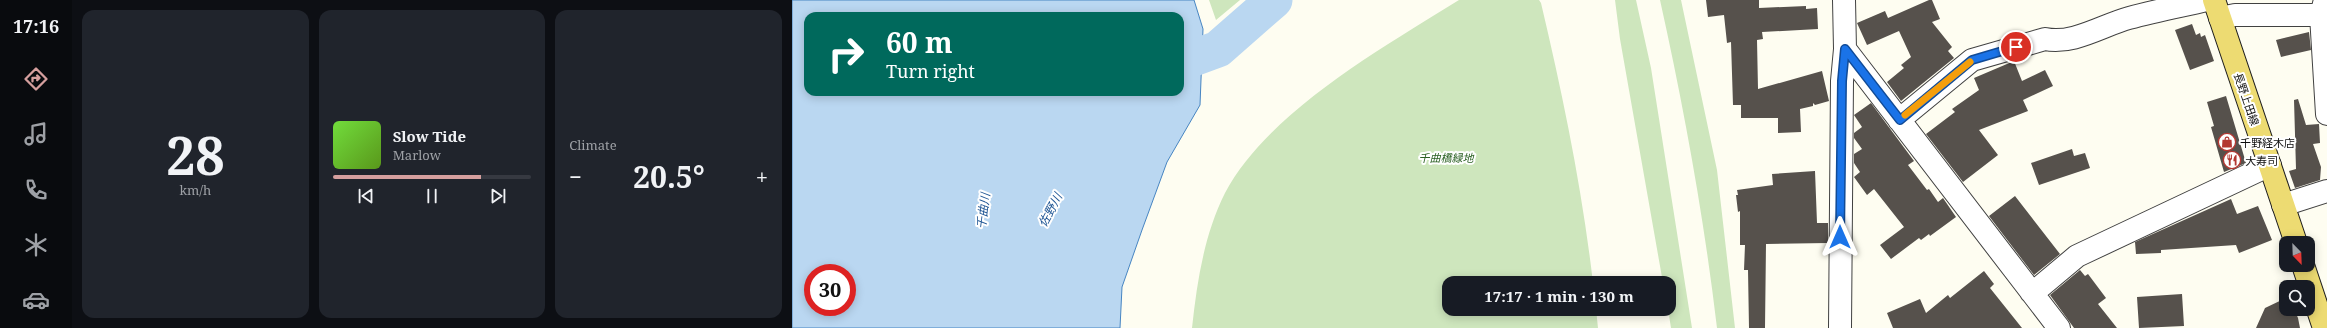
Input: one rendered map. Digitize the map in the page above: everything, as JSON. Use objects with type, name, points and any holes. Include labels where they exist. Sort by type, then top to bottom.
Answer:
[{"type":"main road","name":"長野上田線","points":[[2217,9],[2294,236]]},
{"type":"main road","points":[[2306,272],[2325,324]]},
{"type":"street","points":[[1840,328],[1842,81],[1845,49],[1844,0]]},
{"type":"street","points":[[1900,120],[1972,60],[2045,39],[2055,41],[2098,30],[2128,18],[2207,0]]},
{"type":"street","points":[[2217,9],[2236,14],[2323,8],[2327,114]]},
{"type":"street","points":[[1845,49],[2058,328]]},
{"type":"street","points":[[2031,292],[2040,287],[2077,256],[2270,165]]},
{"type":"street","points":[[2283,205],[2327,191]]},
{"type":"green space","points":[[1209,0],[1240,0],[1216,20]]},
{"type":"green space","name":"千曲橋緑地","points":[[1459,0],[1539,0],[1541,3],[1557,73],[1571,142],[1589,248],[1592,276],[1442,276],[1442,316],[1597,316],[1598,328],[1192,328],[1202,259],[1212,225],[1225,193],[1244,163],[1269,135],[1298,109],[1329,84],[1396,39]]},
{"type":"green space","points":[[1615,0],[1636,0],[1651,68],[1692,328],[1671,328],[1669,316],[1676,316],[1676,276],[1662,276],[1620,39]]},
{"type":"green space","points":[[1660,0],[1681,0],[1717,170],[1735,328],[1717,328],[1693,163]]},
{"type":"water","name":"千曲川","points":[[792,0],[1194,0],[1203,29],[1200,105],[1167,162],[1122,287],[1120,328],[792,328]]},
{"type":"building","points":[[1706,0],[1759,0],[1759,8],[1806,6],[1806,9],[1817,8],[1818,29],[1762,32],[1763,39],[1757,40],[1758,89],[1822,71],[1829,101],[1815,105],[1813,103],[1813,106],[1800,109],[1801,132],[1778,133],[1778,118],[1741,118],[1741,105],[1733,105],[1731,42],[1727,43],[1724,15],[1708,17]]},
{"type":"building","points":[[1932,0],[1940,19],[1932,22],[1952,47],[1948,51],[1954,58],[1901,101],[1887,82],[1904,68],[1901,65],[1911,57],[1899,31],[1867,45],[1857,23],[1885,11],[1888,18]]},
{"type":"building","points":[[2192,24],[2196,35],[2200,33],[2201,37],[2205,35],[2214,61],[2190,70],[2175,30]]},
{"type":"building","points":[[2309,32],[2311,50],[2281,57],[2276,40]]},
{"type":"building","points":[[2014,61],[2022,81],[2045,70],[2053,86],[2023,100],[2028,111],[1979,130],[1998,155],[1963,182],[1926,134],[1955,112],[1952,109],[1979,90],[1974,78]]},
{"type":"building","points":[[2226,96],[2246,163],[2224,172],[2211,127],[2214,126],[2207,102]]},
{"type":"building","points":[[2298,99],[2306,125],[2319,124],[2320,143],[2313,144],[2321,167],[2320,180],[2295,188],[2289,171],[2296,169],[2294,100]]},
{"type":"building","points":[[1871,103],[1914,161],[1908,165],[1938,202],[1943,198],[1956,217],[1930,236],[1929,234],[1921,240],[1919,238],[1891,259],[1880,245],[1904,227],[1874,189],[1867,195],[1854,177],[1860,172],[1854,163],[1854,154],[1862,149],[1854,138],[1854,133],[1862,127],[1854,115]]},
{"type":"building","points":[[2072,149],[2074,156],[2085,153],[2090,168],[2039,185],[2031,163]]},
{"type":"building","points":[[1815,171],[1817,223],[1828,223],[1828,243],[1766,244],[1765,328],[1749,328],[1748,270],[1744,270],[1745,245],[1740,245],[1740,211],[1738,212],[1736,195],[1738,195],[1737,190],[1773,185],[1772,174]]},
{"type":"building","points":[[2015,196],[2060,254],[2034,275],[1989,216]]},
{"type":"building","points":[[2231,199],[2237,214],[2258,206],[2272,240],[2239,253],[2236,245],[2161,250],[2161,253],[2136,254],[2135,242]]},
{"type":"building","points":[[2080,270],[2085,276],[2088,274],[2106,298],[2098,304],[2117,328],[2074,328],[2050,295]]},
{"type":"building","points":[[1984,271],[1994,284],[1990,288],[2022,328],[1893,328],[1887,313],[1920,299],[1926,313],[1948,295],[1950,298]]},
{"type":"building","points":[[2182,294],[2184,326],[2139,328],[2137,297]]},
{"type":"building","points":[[2279,301],[2279,316],[2297,316],[2300,328],[2256,328],[2265,308]]},
{"type":"waterway","name":"佐野川","points":[[1184,62],[1218,49],[1274,0]]},
{"type":"slow traffic","points":[[1905,115],[1970,62]]},
{"type":"place","name":"千野経木店","points":[[2227,142]]},
{"type":"place","name":"大寿司","points":[[2232,160]]},
{"type":"route","points":[[1840,237],[1842,81],[1845,49],[1900,120],[1972,60],[2016,47]]}]
